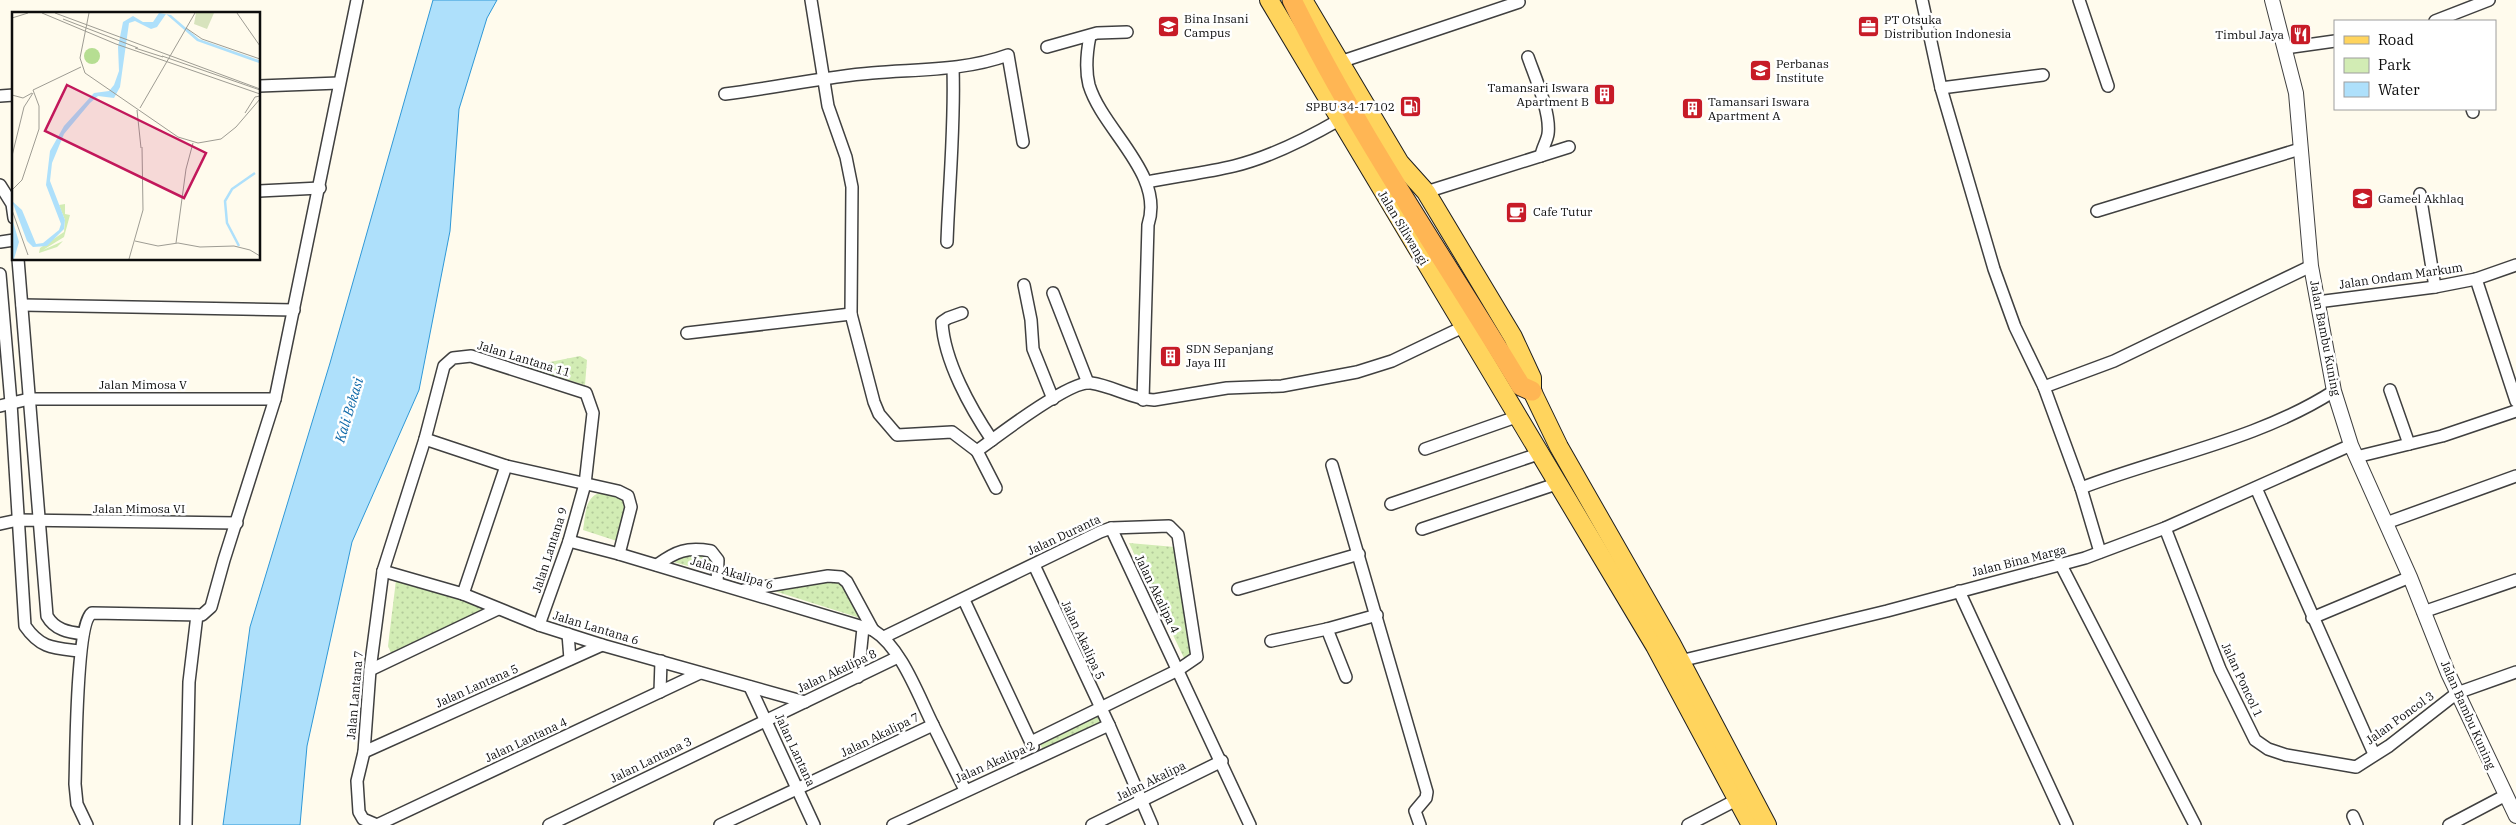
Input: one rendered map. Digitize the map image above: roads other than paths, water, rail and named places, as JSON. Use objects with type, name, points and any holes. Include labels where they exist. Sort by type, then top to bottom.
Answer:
[{"type":"highway","points":[[1292,0],[1316,48],[1378,154],[1460,284],[1521,386],[1532,391]]},
{"type":"main road","name":"Jalan Siliwangi","points":[[1269,0],[1516,417],[1541,453],[1673,664]]},
{"type":"main road","points":[[1303,0],[1400,163],[1426,192],[1513,337],[1532,378],[1532,391],[1559,447],[1743,797],[1751,825]]},
{"type":"main road","points":[[1743,797],[1767,825]]},
{"type":"street","points":[[87,825],[78,804],[75,784],[80,651],[87,619],[92,613],[196,615],[206,613],[212,607],[224,560],[275,399],[320,188],[339,83],[357,0]]},
{"type":"street","points":[[812,0],[828,106],[846,157],[852,187],[851,314],[863,364],[879,414],[897,435],[952,432],[977,452],[996,488]]},
{"type":"street","points":[[1922,0],[1941,88],[1996,276],[2015,327],[2044,387],[2081,488],[2100,552]]},
{"type":"street","points":[[2079,0],[2108,86]]},
{"type":"street","name":"Jalan Bambu Kuning","points":[[2272,0],[2296,93],[2311,266],[2334,390],[2353,451],[2410,577],[2457,693],[2516,816]]},
{"type":"street","points":[[2441,20],[2489,0]]},
{"type":"street","points":[[1340,62],[1519,2]]},
{"type":"street","points":[[1047,47],[1097,33],[1127,32]]},
{"type":"street","points":[[1090,36],[1087,70],[1090,86],[1100,108],[1147,182],[1152,215],[1148,225],[1142,400]]},
{"type":"street","points":[[2285,48],[2334,42]]},
{"type":"street","points":[[725,94],[873,73],[953,68],[988,63],[1008,55],[1023,142]]},
{"type":"street","points":[[1528,57],[1548,122],[1548,136],[1542,146],[1540,156]]},
{"type":"street","points":[[948,242],[949,176],[954,113],[953,68]]},
{"type":"street","points":[[1941,88],[2043,75]]},
{"type":"street","points":[[260,86],[339,83]]},
{"type":"street","points":[[1147,182],[1234,166],[1262,157],[1306,139],[1339,120]]},
{"type":"street","points":[[1426,192],[1568,147]]},
{"type":"street","points":[[2097,211],[2300,149]]},
{"type":"street","points":[[0,185],[12,203]]},
{"type":"street","points":[[260,191],[320,188]]},
{"type":"street","points":[[2420,194],[2435,287]]},
{"type":"street","points":[[18,260],[47,616],[56,627],[67,632],[83,634]]},
{"type":"street","name":"Jalan Ondam Markum","points":[[2317,302],[2435,287],[2476,279],[2516,265]]},
{"type":"street","points":[[2044,387],[2129,354],[2311,266]]},
{"type":"street","points":[[0,274],[6,404],[18,520],[25,626],[40,644],[80,651]]},
{"type":"street","points":[[2476,279],[2516,401]]},
{"type":"street","points":[[1024,285],[1031,320],[1033,350],[1054,399]]},
{"type":"street","points":[[1052,293],[1088,383]]},
{"type":"street","points":[[22,305],[294,310]]},
{"type":"street","points":[[962,313],[942,322],[943,332],[960,385],[992,440]]},
{"type":"street","points":[[687,333],[851,314]]},
{"type":"street","points":[[977,452],[1008,427],[1054,399],[1088,383],[1125,392],[1142,400],[1167,400],[1227,388],[1282,386],[1342,376],[1392,361],[1463,328]]},
{"type":"street","name":"Jalan Lantana 11","points":[[453,358],[470,356],[586,393]]},
{"type":"street","name":"Jalan Lantana 7","points":[[363,819],[359,812],[356,793],[364,752],[370,670],[383,571],[425,440],[444,366],[453,358]]},
{"type":"street","points":[[2081,488],[2249,432],[2314,403],[2334,390]]},
{"type":"street","points":[[2390,390],[2409,444]]},
{"type":"street","name":"Jalan Lantana 9","points":[[539,624],[569,541],[585,484],[594,414],[586,393]]},
{"type":"street","name":"Jalan Mimosa V","points":[[6,404],[28,399],[275,399]]},
{"type":"street","name":"Jalan Bina Marga","points":[[1673,664],[1887,612],[2061,565],[2165,528],[2256,488],[2353,451],[2409,444],[2442,436],[2516,411]]},
{"type":"street","points":[[1425,449],[1516,417]]},
{"type":"street","points":[[425,440],[506,466],[618,491],[628,496],[631,507],[619,554]]},
{"type":"street","points":[[1391,504],[1541,453]]},
{"type":"street","points":[[1332,465],[1427,792],[1426,798],[1415,811],[1420,825]]},
{"type":"street","points":[[463,594],[506,466]]},
{"type":"street","points":[[2386,523],[2516,476]]},
{"type":"street","points":[[1422,529],[1559,483]]},
{"type":"street","points":[[2256,488],[2312,618],[2374,754]]},
{"type":"street","name":"Jalan Mimosa VI","points":[[0,524],[18,520],[40,522],[237,523]]},
{"type":"street","name":"Jalan Duranta","points":[[884,637],[1111,528],[1169,526],[1178,535],[1198,653],[1193,662],[1178,670]]},
{"type":"street","name":"Jalan Akalipa 4","points":[[1111,528],[1178,670]]},
{"type":"street","name":"Jalan Poncol 1","points":[[2165,528],[2220,669],[2255,740],[2268,749],[2286,754],[2351,766],[2360,764]]},
{"type":"street","name":"Jalan Akalipa 6","points":[[569,541],[743,590],[868,629],[884,637]]},
{"type":"street","points":[[657,565],[684,550],[694,548],[711,552],[718,560],[717,583]]},
{"type":"street","points":[[1238,589],[1359,554]]},
{"type":"street","name":"Jalan Akalipa 5","points":[[1034,565],[1109,726],[1152,825]]},
{"type":"street","points":[[2061,565],[2195,825]]},
{"type":"street","name":"Jalan Lantana 6","points":[[383,571],[463,594],[498,609],[602,645],[805,702]]},
{"type":"street","points":[[743,590],[828,576],[841,577],[847,582],[868,629],[858,677]]},
{"type":"street","points":[[2312,618],[2410,577]]},
{"type":"street","points":[[2423,612],[2516,580]]},
{"type":"street","points":[[1959,591],[2067,825]]},
{"type":"street","points":[[964,600],[1038,758]]},
{"type":"street","points":[[370,670],[498,609]]},
{"type":"street","points":[[186,825],[189,682],[196,615]]},
{"type":"street","points":[[1271,642],[1377,615]]},
{"type":"street","points":[[1327,629],[1346,677]]},
{"type":"street","points":[[568,634],[570,659]]},
{"type":"street","name":"Jalan Akalipa 8","points":[[766,720],[898,657],[884,637]]},
{"type":"street","name":"Jalan Lantana 5","points":[[364,752],[602,645]]},
{"type":"street","name":"Jalan Akalipa 7","points":[[720,825],[933,725],[898,657]]},
{"type":"street","points":[[660,692],[661,662]]},
{"type":"street","points":[[1031,742],[1100,710],[1178,670],[1250,825]]},
{"type":"street","name":"Jalan Lantana 4","points":[[363,819],[378,825],[700,672]]},
{"type":"street","name":"Jalan Poncol 3","points":[[2360,764],[2389,746],[2457,693],[2516,672]]},
{"type":"street","name":"Jalan Lantana","points":[[750,687],[814,825]]},
{"type":"street","name":"Jalan Lantana 3","points":[[549,825],[766,720]]},
{"type":"street","points":[[933,725],[965,790]]},
{"type":"street","name":"Jalan Akalipa 2","points":[[893,825],[965,790],[1109,726]]},
{"type":"street","name":"Jalan Akalipa","points":[[1092,825],[1222,762]]},
{"type":"street","points":[[2449,825],[2506,795]]},
{"type":"street","points":[[1688,825],[1743,797]]},
{"type":"water","name":"Kali Bekasi","points":[[433,0],[497,0],[487,18],[459,109],[450,231],[419,390],[352,542],[307,746],[300,825],[223,825],[250,627],[330,363]]},
{"type":"place","name":"Bina Insani Campus","points":[[1168,26]]},
{"type":"place","name":"PT Otsuka Distribution Indonesia","points":[[1868,27]]},
{"type":"place","name":"Timbul Jaya","points":[[2300,35]]},
{"type":"place","name":"Perbanas Institute","points":[[1760,71]]},
{"type":"place","name":"Tamansari Iswara Apartment B","points":[[1605,95]]},
{"type":"place","name":"SPBU 34-17102","points":[[1411,107]]},
{"type":"place","name":"Tamansari Iswara Apartment A","points":[[1692,109]]},
{"type":"place","name":"Gameel Akhlaq","points":[[2362,199]]},
{"type":"place","name":"Cafe Tutur","points":[[1517,212]]},
{"type":"place","name":"SDN Sepanjang Jaya III","points":[[1170,356]]}]
